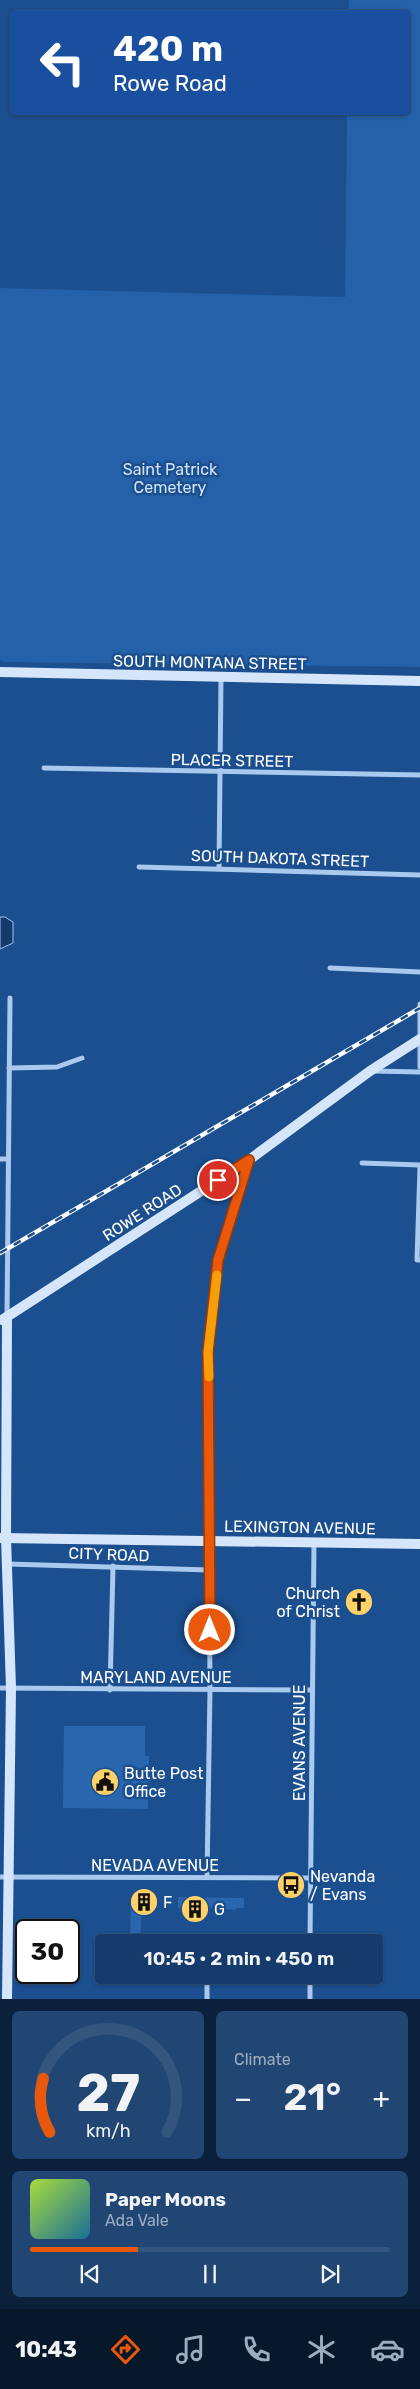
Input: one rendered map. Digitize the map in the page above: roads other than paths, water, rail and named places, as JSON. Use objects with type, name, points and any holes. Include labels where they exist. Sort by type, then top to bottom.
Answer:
[{"type":"street","name":"SOUTH MONTANA STREET","points":[[0,672],[420,681]]},
{"type":"street","points":[[218,868],[221,678]]},
{"type":"street","name":"PLACER STREET","points":[[44,768],[220,773],[420,775]]},
{"type":"street","name":"SOUTH DAKOTA STREET","points":[[139,867],[420,875]]},
{"type":"street","points":[[330,968],[420,972]]},
{"type":"street","points":[[7,1999],[5,1877],[11,1688],[8,1564],[3,1538],[3,1319],[8,1159],[10,998]]},
{"type":"street","points":[[420,1004],[420,1067]]},
{"type":"street","name":"ROWE ROAD","points":[[3,1319],[249,1160],[370,1071],[420,1039]]},
{"type":"street","points":[[9,1068],[57,1067],[82,1058]]},
{"type":"street","points":[[370,1071],[420,1072]]},
{"type":"street","points":[[0,1159],[8,1159]]},
{"type":"street","points":[[207,1877],[210,1690],[208,1352],[218,1260],[249,1160]]},
{"type":"street","points":[[362,1163],[420,1166],[418,1260]]},
{"type":"street","name":"LEXINGTON AVENUE","points":[[3,1538],[420,1544]]},
{"type":"street","name":"EVANS AVENUE","points":[[310,1934],[314,1543]]},
{"type":"street","name":"CITY ROAD","points":[[8,1564],[210,1570]]},
{"type":"street","points":[[110,1690],[113,1566]]},
{"type":"street","name":"MARYLAND AVENUE","points":[[0,1688],[312,1690]]},
{"type":"street","name":"NEVADA AVENUE","points":[[5,1877],[310,1878]]},
{"type":"street","points":[[310,1984],[310,1999]]},
{"type":"street","points":[[207,1999],[208,1986]]},
{"type":"railway","points":[[0,1253],[420,1008]]},
{"type":"place","name":"Church of Christ","points":[[359,1602]]},
{"type":"place","name":"Butte Post Office","points":[[105,1782]]},
{"type":"place","name":"Nevanda / Evans","points":[[291,1885]]},
{"type":"place","name":"F","points":[[144,1902]]},
{"type":"place","name":"G","points":[[195,1909]]},
{"type":"park label","name":"Saint Patrick Cemetery","points":[[170,478]]}]
